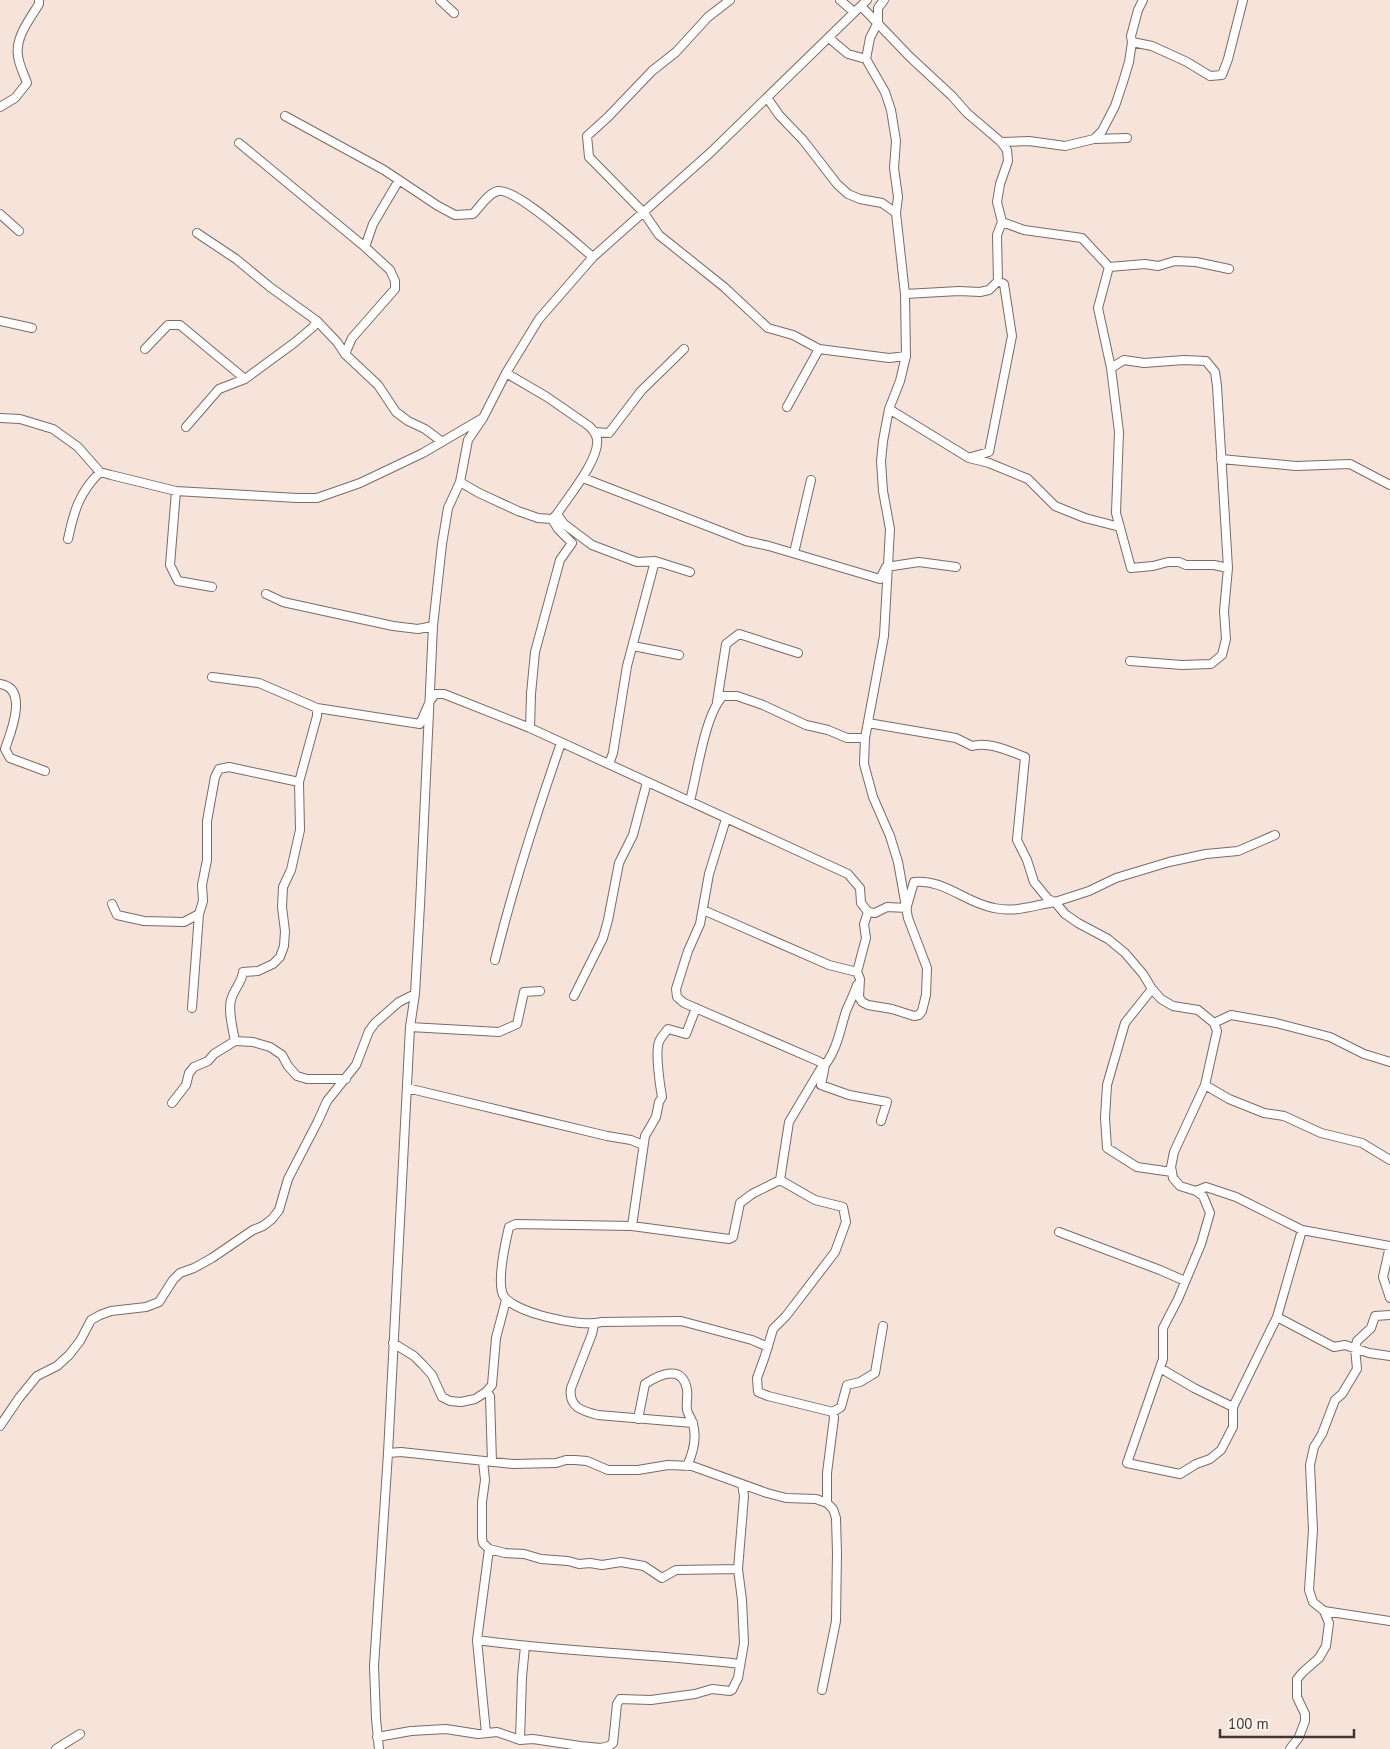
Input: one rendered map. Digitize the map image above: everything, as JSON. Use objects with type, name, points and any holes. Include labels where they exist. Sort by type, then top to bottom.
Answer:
[{"type":"street","points":[[0,107],[15,98],[27,83],[18,57],[18,45],[39,4],[39,0]]},
{"type":"street","points":[[440,0],[454,13]]},
{"type":"street","points":[[730,0],[708,18],[676,52],[652,72],[587,136],[589,157],[644,213],[659,235],[730,292],[768,328],[793,335],[819,348],[889,358],[906,356]]},
{"type":"street","points":[[840,0],[854,12]]},
{"type":"street","points":[[858,975],[859,997],[862,1002],[914,1016],[919,1015],[922,1011],[926,995],[927,968],[908,918],[898,862],[890,836],[873,797],[864,764],[865,738],[884,636],[886,567],[890,528],[883,491],[882,441],[906,356],[905,294],[896,213],[898,197],[894,168],[896,141],[892,110],[885,92],[866,59],[870,38],[878,22],[878,8],[884,0]]},
{"type":"street","points":[[1094,139],[1102,131],[1115,106],[1129,62],[1131,36],[1138,10],[1143,0]]},
{"type":"street","points":[[1132,42],[1152,46],[1187,62],[1210,76],[1222,75],[1243,0]]},
{"type":"street","points":[[380,1749],[377,1737],[374,1666],[388,1453],[392,1343],[410,1027],[415,994],[433,626],[448,508],[460,482],[468,440],[483,418],[506,373],[539,319],[593,257],[644,213],[768,99],[864,3],[878,22],[910,57],[952,96],[967,113],[1002,142],[1007,150],[1008,161],[1000,184],[997,202],[1002,222],[997,235],[998,282]]},
{"type":"street","points":[[829,38],[848,54],[866,59]]},
{"type":"street","points":[[768,99],[779,115],[803,140],[837,184],[848,194],[860,199],[882,202],[896,213]]},
{"type":"street","points":[[285,116],[399,180],[455,215],[473,214],[492,193],[507,192],[537,210],[593,257]]},
{"type":"street","points":[[1002,142],[1028,141],[1065,146],[1094,139],[1127,138]]},
{"type":"street","points":[[239,143],[366,247],[390,270],[395,289],[352,338],[345,354]]},
{"type":"street","points":[[366,247],[373,224],[399,180]]},
{"type":"street","points":[[0,214],[19,230]]},
{"type":"street","points":[[1002,222],[1024,230],[1082,238],[1108,267]]},
{"type":"street","points":[[197,233],[236,259],[270,287],[317,321],[337,342],[345,354],[378,385],[396,412],[441,441]]},
{"type":"street","points":[[1108,267],[1145,264],[1158,266],[1175,261],[1196,262],[1229,269]]},
{"type":"street","points":[[1108,267],[1098,308],[1111,368],[1119,432],[1116,513],[1132,568],[1174,562],[1186,565],[1228,568]]},
{"type":"street","points":[[905,294],[959,291],[980,292],[988,290],[998,282]]},
{"type":"street","points":[[969,458],[989,452],[1012,336],[1004,284],[998,282]]},
{"type":"street","points":[[0,321],[32,328]]},
{"type":"street","points":[[186,427],[219,389],[245,379],[314,327],[317,321]]},
{"type":"street","points":[[145,349],[168,325],[180,325],[245,379]]},
{"type":"street","points":[[337,342],[352,338]]},
{"type":"street","points":[[787,407],[819,348]]},
{"type":"street","points":[[530,728],[535,652],[560,560],[572,543],[558,529],[555,517],[570,493],[583,478],[597,446],[641,390],[684,349]]},
{"type":"street","points":[[1111,368],[1124,360],[1144,363],[1184,360],[1206,361],[1215,372],[1217,386],[1228,568],[1224,611],[1226,639],[1222,655],[1211,664],[1130,661]]},
{"type":"street","points":[[506,373],[547,397],[594,432],[597,438],[597,446]]},
{"type":"street","points":[[890,409],[969,458],[989,463],[1028,479],[1054,506],[1085,518],[1120,527]]},
{"type":"street","points":[[0,418],[20,419],[53,430],[78,447],[100,472],[176,491],[317,498],[360,483],[423,453],[483,418]]},
{"type":"street","points":[[594,432],[608,433]]},
{"type":"street","points":[[1221,459],[1296,466],[1350,464],[1390,485]]},
{"type":"street","points":[[68,539],[78,502],[88,484],[100,472]]},
{"type":"street","points":[[583,478],[746,541],[880,578],[886,567]]},
{"type":"street","points":[[794,553],[811,480]]},
{"type":"street","points":[[460,482],[518,511],[538,518],[555,517],[592,546],[637,562],[655,561],[690,572]]},
{"type":"street","points":[[176,491],[170,565],[178,581],[212,587]]},
{"type":"street","points":[[609,764],[613,753],[622,696],[633,646],[655,561]]},
{"type":"street","points":[[886,567],[919,562],[956,567]]},
{"type":"street","points":[[266,594],[283,602],[393,626],[418,629],[433,626]]},
{"type":"street","points":[[690,801],[710,718],[717,702],[726,644],[739,634],[798,653]]},
{"type":"street","points":[[633,646],[680,655]]},
{"type":"street","points":[[212,677],[259,683],[317,708],[420,724],[435,694],[444,694],[530,728],[848,874],[860,888],[862,903],[868,912],[875,913],[886,907],[907,908]]},
{"type":"street","points":[[0,684],[7,685],[12,690],[16,702],[16,715],[5,749],[7,754],[10,758],[45,771]]},
{"type":"street","points":[[717,702],[723,696],[737,696],[763,704],[806,725],[828,730],[847,738],[865,738]]},
{"type":"street","points":[[235,1041],[230,1000],[242,979],[243,972],[258,971],[273,964],[280,957],[284,946],[285,931],[282,907],[284,887],[291,870],[300,830],[299,782],[317,716],[317,708]]},
{"type":"street","points":[[868,723],[956,738],[972,746],[978,744],[1000,747],[1025,757],[1017,840],[1027,860],[1034,882],[1048,899],[1056,902],[1065,914],[1108,939],[1125,953],[1143,974],[1152,990],[1161,999],[1173,1006],[1198,1010],[1214,1023],[1217,1031],[1204,1085],[1174,1152],[1171,1167],[1173,1178],[1180,1186],[1196,1191],[1203,1196],[1210,1213],[1201,1244],[1163,1328],[1163,1359],[1126,1463],[1180,1474],[1196,1464],[1210,1459],[1221,1450],[1233,1427],[1233,1407],[1277,1317],[1302,1230]]},
{"type":"street","points":[[495,960],[521,871],[526,846],[561,743]]},
{"type":"street","points":[[192,1008],[199,914],[203,901],[202,885],[207,860],[207,821],[215,777],[219,769],[229,767],[299,782]]},
{"type":"street","points":[[574,996],[603,938],[619,863],[633,835],[647,782]]},
{"type":"street","points":[[726,819],[709,874],[700,924],[688,951],[676,989],[677,998],[684,1003],[766,1037],[818,1060],[825,1065]]},
{"type":"street","points":[[907,908],[914,882],[927,881],[946,887],[973,902],[995,909],[1020,909],[1056,902],[1089,891],[1116,878],[1197,856],[1238,851],[1275,835]]},
{"type":"street","points":[[112,904],[117,915],[144,921],[184,922],[199,914]]},
{"type":"street","points":[[703,910],[822,962],[858,975]]},
{"type":"street","points":[[868,912],[864,924],[866,938],[858,975],[842,1029],[825,1065],[821,1085],[849,1095],[886,1102],[881,1121]]},
{"type":"street","points":[[1152,990],[1125,1024],[1107,1084],[1105,1118],[1107,1148],[1137,1167],[1172,1172]]},
{"type":"street","points":[[410,1027],[499,1032],[517,1024],[524,992],[540,991]]},
{"type":"street","points":[[0,1426],[37,1376],[57,1366],[69,1355],[80,1341],[91,1320],[100,1314],[111,1311],[146,1306],[159,1302],[173,1280],[180,1273],[212,1258],[272,1219],[279,1210],[288,1179],[327,1101],[356,1065],[369,1031],[375,1023],[399,1002],[415,994]]},
{"type":"street","points":[[632,1226],[644,1136],[656,1117],[662,1097],[658,1067],[659,1042],[668,1030],[686,1034],[696,1008]]},
{"type":"street","points":[[1214,1023],[1231,1015],[1276,1023],[1330,1037],[1364,1054],[1390,1062]]},
{"type":"street","points":[[172,1103],[186,1086],[189,1073],[194,1067],[208,1060],[235,1041],[253,1042],[270,1047],[282,1055],[288,1066],[297,1076],[307,1080],[346,1079]]},
{"type":"street","points":[[780,1180],[789,1122],[820,1070],[825,1065]]},
{"type":"street","points":[[1204,1085],[1229,1100],[1264,1112],[1284,1116],[1321,1133],[1362,1143],[1390,1160]]},
{"type":"street","points":[[407,1088],[607,1136],[631,1140],[643,1145]]},
{"type":"street","points":[[768,1347],[752,1340],[681,1322],[601,1322],[594,1324],[576,1323],[540,1316],[506,1300],[502,1293],[502,1264],[509,1227],[516,1224],[632,1226],[729,1239],[733,1237],[740,1203],[752,1194],[780,1180]]},
{"type":"street","points":[[780,1180],[815,1200],[843,1208],[846,1222],[835,1252],[786,1316],[773,1329],[756,1378],[758,1392],[833,1412],[841,1407],[847,1385],[860,1382],[875,1374],[883,1326]]},
{"type":"street","points":[[1196,1191],[1206,1188],[1236,1197],[1302,1230],[1390,1246],[1383,1278],[1390,1298]]},
{"type":"street","points":[[1058,1232],[1185,1281]]},
{"type":"street","points":[[392,1343],[414,1356],[432,1375],[442,1396],[450,1401],[461,1402],[475,1399],[486,1392],[492,1385],[496,1338],[506,1300]]},
{"type":"street","points":[[1290,1749],[1299,1737],[1305,1721],[1305,1714],[1297,1697],[1298,1679],[1319,1658],[1326,1646],[1329,1623],[1324,1611],[1313,1602],[1309,1590],[1313,1530],[1310,1465],[1314,1447],[1322,1434],[1335,1400],[1342,1394],[1357,1369],[1355,1348],[1357,1341],[1371,1328],[1375,1316],[1390,1315]]},
{"type":"street","points":[[1277,1317],[1334,1347],[1346,1345],[1369,1353],[1390,1356]]},
{"type":"street","points":[[594,1324],[592,1334],[574,1377],[570,1397],[575,1406],[586,1412],[638,1419],[693,1423]]},
{"type":"street","points":[[1160,1368],[1194,1388],[1233,1407]]},
{"type":"street","points":[[638,1419],[645,1384],[656,1376],[675,1373],[684,1380],[687,1391],[687,1412],[693,1423],[694,1446],[686,1466]]},
{"type":"street","points":[[486,1392],[490,1396],[488,1461],[482,1502],[482,1538],[483,1543],[489,1549],[579,1564],[602,1565],[621,1562],[644,1566],[662,1578],[676,1570],[738,1568]]},
{"type":"street","points":[[827,1503],[827,1473],[834,1418],[833,1412]]},
{"type":"street","points":[[388,1453],[401,1452],[513,1464],[575,1460],[587,1462],[608,1470],[638,1470],[668,1465],[692,1466],[786,1498],[816,1499],[827,1503],[833,1509],[836,1518],[836,1621],[822,1690]]},
{"type":"street","points":[[377,1737],[411,1731],[446,1729],[478,1734],[497,1732],[520,1740],[533,1739],[601,1748],[614,1743],[617,1704],[620,1699],[651,1700],[695,1694],[712,1689],[730,1691],[734,1688],[744,1643],[738,1568],[744,1496],[742,1484]]},
{"type":"street","points":[[486,1733],[476,1640],[489,1549]]},
{"type":"street","points":[[1324,1611],[1390,1621]]},
{"type":"street","points":[[476,1640],[525,1646],[740,1664]]},
{"type":"street","points":[[520,1740],[525,1646]]},
{"type":"street","points":[[56,1749],[80,1734]]}]
